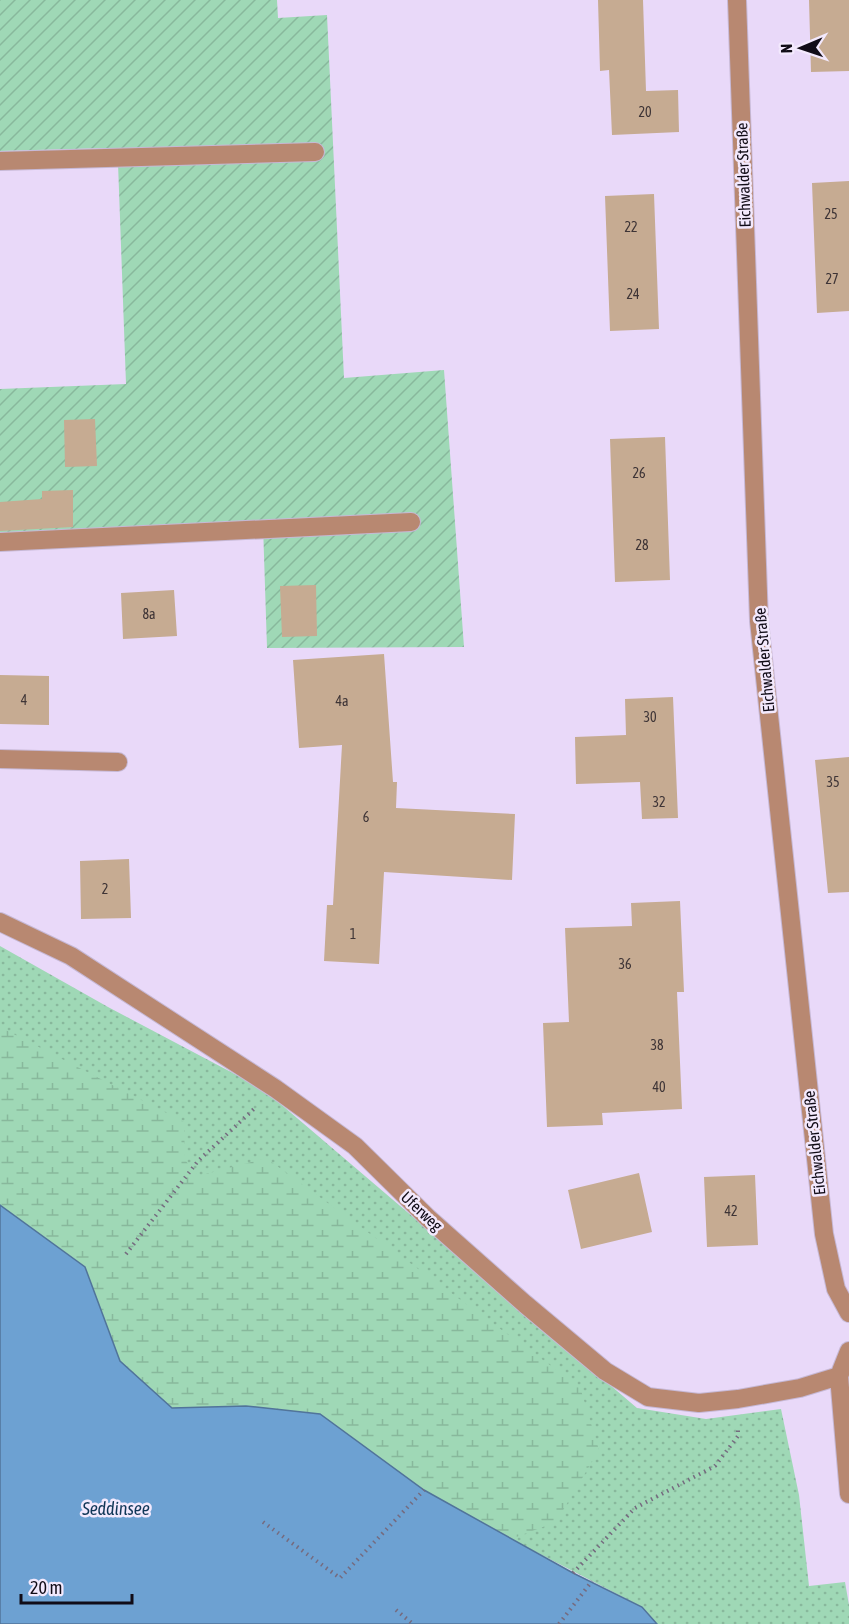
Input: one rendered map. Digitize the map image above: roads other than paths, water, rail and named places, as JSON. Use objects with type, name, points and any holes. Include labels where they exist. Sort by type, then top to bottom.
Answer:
[{"type":"street","name":"Eichwalder Straße","points":[[737,0],[759,621],[824,1234],[836,1289],[849,1313]]},
{"type":"street","points":[[0,161],[315,152]]},
{"type":"street","points":[[0,542],[411,522]]},
{"type":"street","points":[[0,759],[118,762]]},
{"type":"street","name":"Uferweg","points":[[0,922],[71,956],[276,1089],[355,1146],[428,1218],[525,1304],[605,1371],[648,1397],[699,1402],[738,1399],[800,1388],[839,1376]]},
{"type":"street","points":[[849,1351],[839,1376],[849,1494]]},
{"type":"water","name":"Seddinsee","points":[[0,1205],[85,1267],[120,1361],[172,1408],[246,1406],[320,1414],[424,1490],[573,1573],[642,1607],[657,1624],[0,1624]]}]
